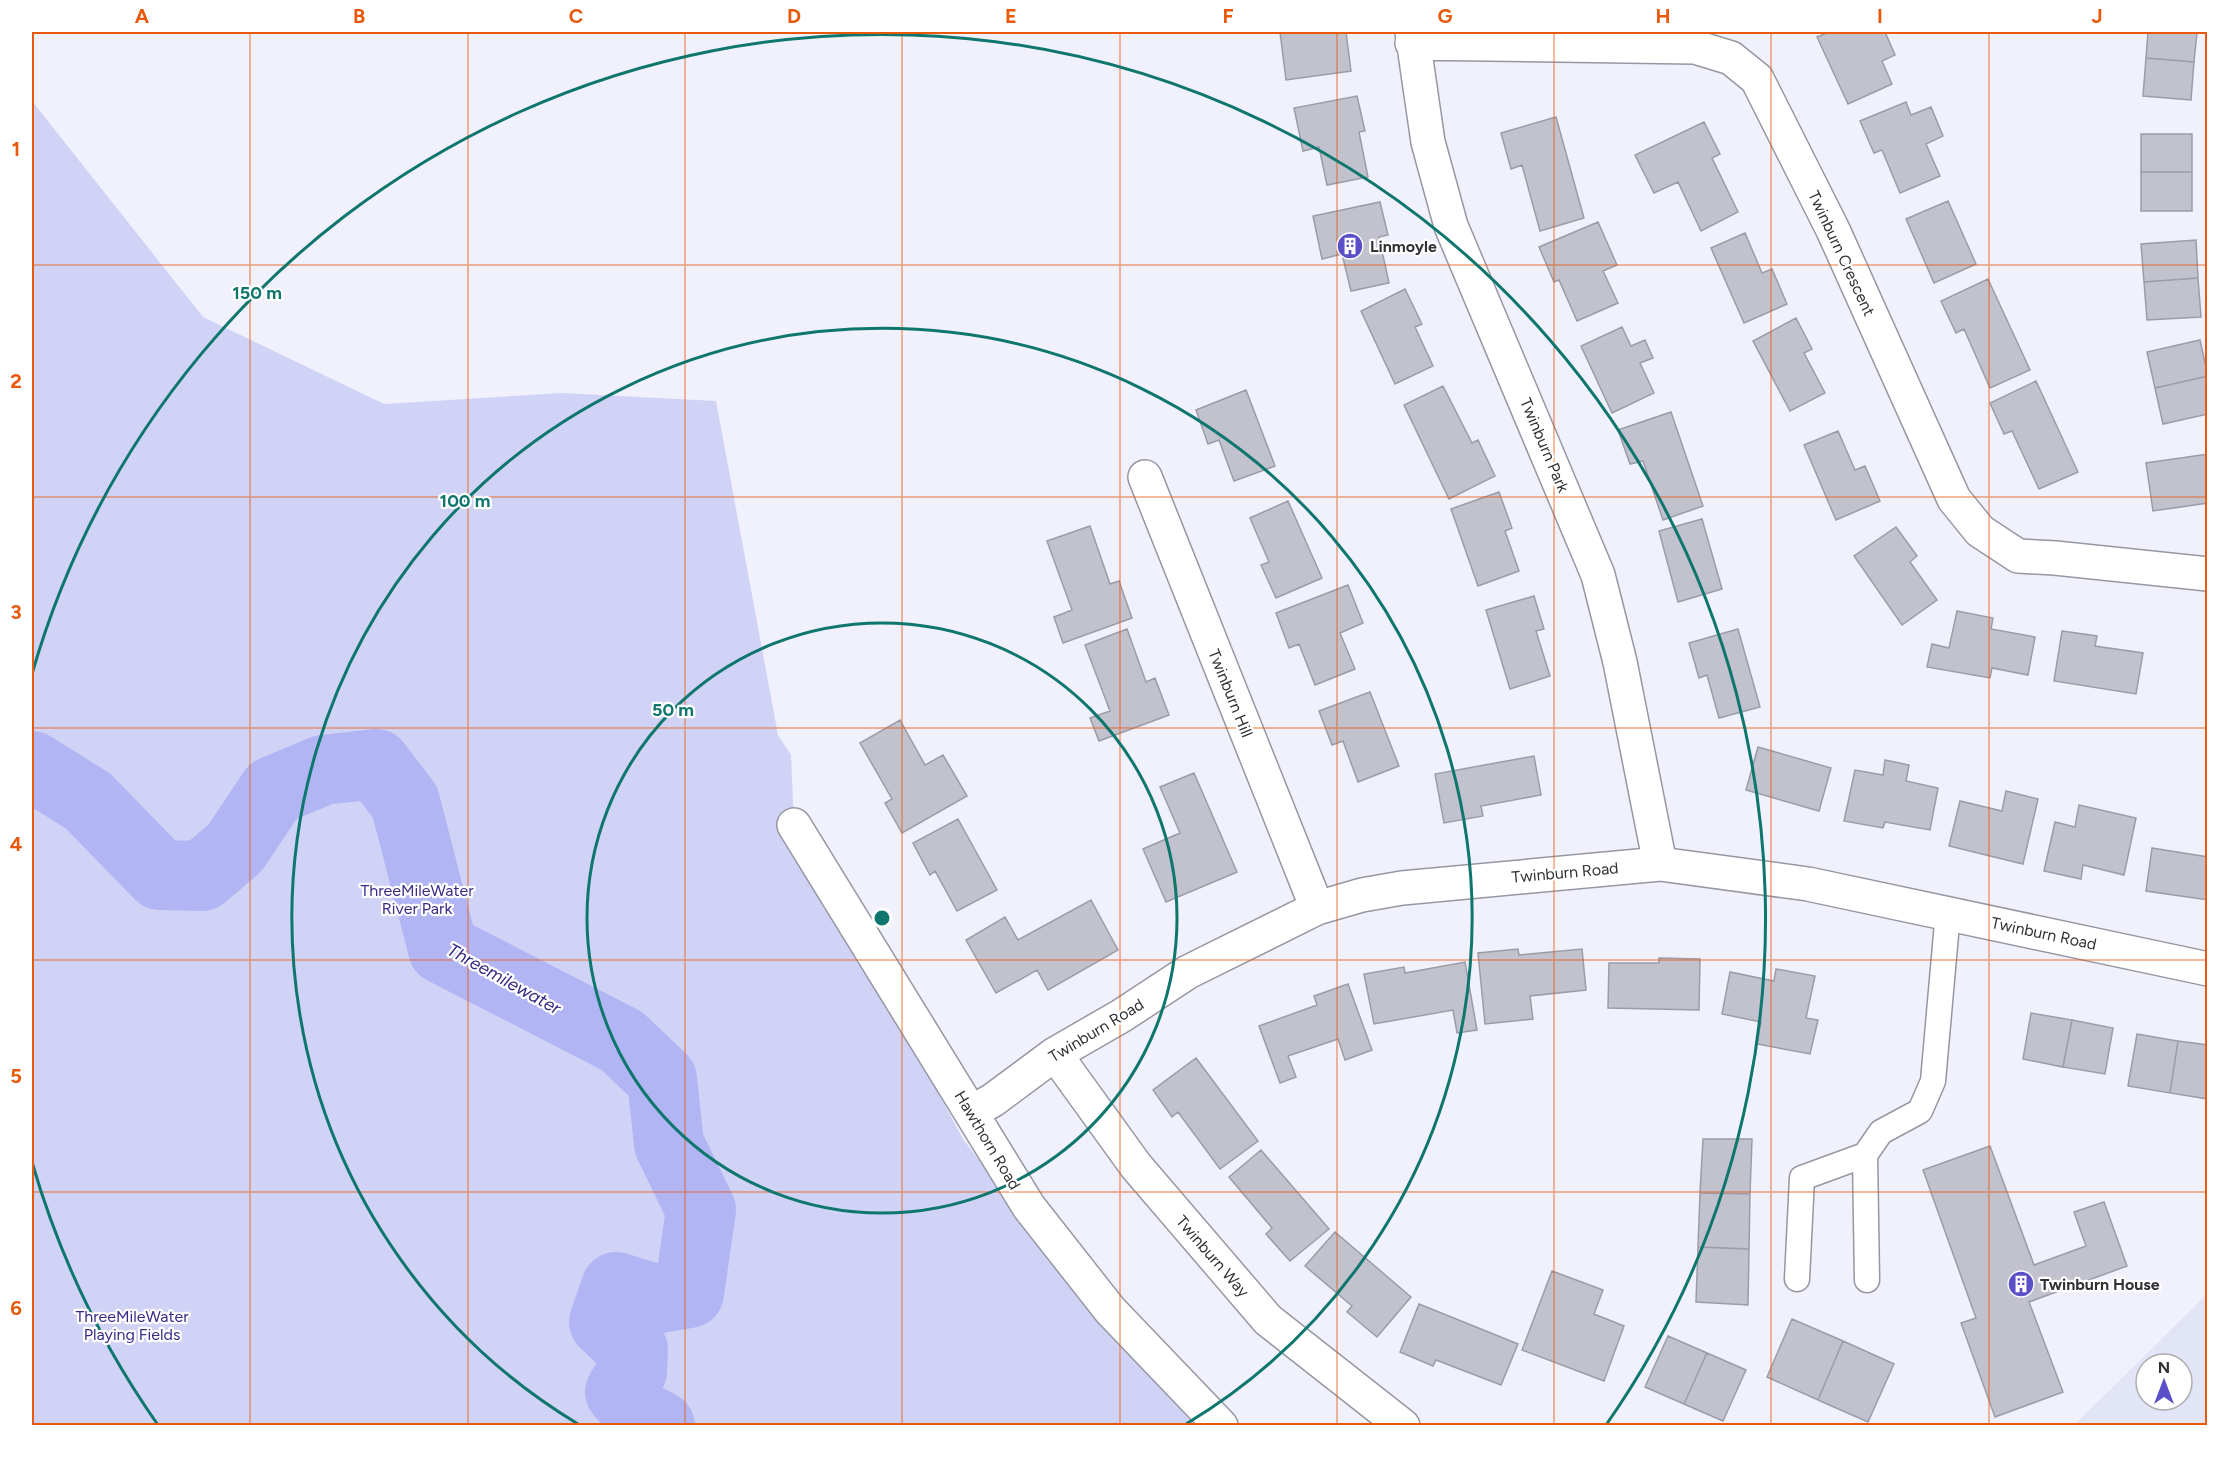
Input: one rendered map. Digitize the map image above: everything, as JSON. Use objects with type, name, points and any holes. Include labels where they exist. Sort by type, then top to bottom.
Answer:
[{"type":"street","name":"Twinburn Crescent","points":[[1412,37],[1695,47],[1731,58],[1757,79],[1833,230],[1954,499],[1980,531],[2018,556],[2208,574]]},
{"type":"street","name":"Twinburn Park","points":[[1412,37],[1428,142],[1451,226],[1598,575],[1620,662],[1660,864]]},
{"type":"street","name":"Twinburn Hill","points":[[1145,477],[1317,908]]},
{"type":"street","name":"Hawthorn Road","points":[[794,825],[1029,1207],[1110,1310],[1221,1425]]},
{"type":"street","name":"Twinburn Road","points":[[972,1112],[993,1100],[1055,1054],[1121,1016],[1188,972],[1317,908],[1362,895],[1402,888],[1660,864],[1808,884],[2208,969]]},
{"type":"street","name":"Twinburn Way","points":[[1055,1054],[1136,1166],[1268,1320],[1403,1425]]},
{"type":"lane","points":[[1797,1279],[1802,1178],[1865,1155],[1881,1132],[1920,1111],[1934,1081],[1948,912]]},
{"type":"lane","points":[[1865,1155],[1867,1280]]},
{"type":"shaded area","points":[[2207,1294],[2207,1425],[2074,1425],[2134,1366],[2134,1412],[2194,1412],[2194,1352],[2148,1352]]},
{"type":"green space","name":"ThreeMileWater River Park","points":[[32,101],[203,317],[384,404],[561,393],[716,401],[778,735],[791,755],[794,825],[963,1139],[1056,1262],[1194,1425],[32,1425]]},
{"type":"building","points":[[1280,32],[1346,32],[1351,71],[1286,80]]},
{"type":"building","points":[[1829,32],[1885,32],[1895,55],[1882,61],[1892,84],[1848,104],[1817,37]]},
{"type":"building","points":[[2148,32],[2197,32],[2194,62],[2146,58]]},
{"type":"building","points":[[2146,58],[2194,62],[2191,100],[2143,96]]},
{"type":"building","points":[[1357,96],[1365,131],[1359,132],[1368,177],[1327,185],[1319,147],[1303,151],[1294,108]]},
{"type":"building","points":[[1906,102],[1911,115],[1931,107],[1943,136],[1926,144],[1940,176],[1900,193],[1882,150],[1874,153],[1860,121]]},
{"type":"building","points":[[1556,117],[1584,218],[1540,231],[1522,165],[1511,169],[1501,133]]},
{"type":"building","points":[[1704,122],[1720,154],[1712,158],[1738,212],[1701,231],[1678,182],[1654,193],[1635,155]]},
{"type":"building","points":[[2141,134],[2192,134],[2192,172],[2141,172]]},
{"type":"building","points":[[2141,172],[2192,172],[2192,211],[2141,211]]},
{"type":"building","points":[[1948,201],[1976,264],[1934,283],[1906,219]]},
{"type":"building","name":"Linmoyle","points":[[1380,202],[1388,235],[1379,237],[1389,283],[1351,291],[1342,254],[1322,259],[1313,216]]},
{"type":"building","points":[[1598,222],[1617,265],[1603,271],[1618,303],[1577,321],[1559,280],[1554,282],[1539,247]]},
{"type":"building","points":[[1745,233],[1762,273],[1772,269],[1787,304],[1744,323],[1711,248]]},
{"type":"building","points":[[2196,240],[2198,278],[2144,282],[2141,244]]},
{"type":"building","points":[[2198,278],[2201,317],[2147,320],[2144,282]]},
{"type":"building","points":[[1988,279],[2030,370],[1990,388],[1964,329],[1956,333],[1941,301]]},
{"type":"building","points":[[1405,289],[1422,324],[1415,327],[1433,366],[1395,384],[1361,311]]},
{"type":"building","points":[[1796,318],[1812,349],[1804,353],[1825,393],[1790,411],[1753,341]]},
{"type":"building","points":[[1622,327],[1631,346],[1645,340],[1653,358],[1640,363],[1654,393],[1612,413],[1581,346]]},
{"type":"building","points":[[2200,340],[2208,376],[2155,388],[2147,352]]},
{"type":"building","points":[[2208,376],[2208,414],[2163,424],[2155,388]]},
{"type":"building","points":[[2036,381],[2078,472],[2039,489],[2012,431],[2004,434],[1990,403]]},
{"type":"building","points":[[1443,386],[1472,443],[1478,440],[1495,476],[1449,499],[1404,405]]},
{"type":"building","points":[[1246,390],[1275,466],[1234,481],[1219,440],[1208,444],[1196,410]]},
{"type":"building","points":[[1671,412],[1703,506],[1663,520],[1643,461],[1630,464],[1618,430]]},
{"type":"building","points":[[1838,431],[1855,470],[1865,466],[1880,501],[1836,520],[1804,445]]},
{"type":"building","points":[[2208,454],[2208,503],[2153,511],[2146,463]]},
{"type":"building","points":[[1499,492],[1512,528],[1505,531],[1519,571],[1478,586],[1451,509]]},
{"type":"building","points":[[1288,501],[1322,578],[1276,598],[1261,565],[1269,562],[1250,518]]},
{"type":"building","points":[[1702,519],[1722,589],[1678,602],[1659,531]]},
{"type":"building","points":[[1090,526],[1110,584],[1119,581],[1132,618],[1063,643],[1054,617],[1072,610],[1047,541]]},
{"type":"building","points":[[1896,527],[1917,556],[1910,562],[1937,600],[1902,625],[1854,556]]},
{"type":"building","points":[[1348,585],[1363,623],[1340,633],[1355,669],[1315,685],[1299,644],[1289,648],[1276,613]]},
{"type":"building","points":[[1534,596],[1544,629],[1536,631],[1550,676],[1510,689],[1486,610]]},
{"type":"building","points":[[1957,611],[1993,618],[1991,629],[2035,637],[2028,675],[1992,668],[1990,678],[1927,667],[1932,644],[1949,648]]},
{"type":"building","points":[[1127,629],[1146,682],[1155,678],[1169,715],[1099,741],[1090,718],[1110,711],[1085,645]]},
{"type":"building","points":[[1738,629],[1760,707],[1719,718],[1707,675],[1699,678],[1689,643]]},
{"type":"building","points":[[2062,631],[2097,636],[2095,646],[2143,653],[2136,694],[2054,681]]},
{"type":"building","points":[[1370,692],[1399,766],[1358,782],[1343,741],[1332,745],[1319,711]]},
{"type":"building","points":[[900,720],[925,765],[943,755],[967,796],[902,833],[885,803],[892,799],[860,743]]},
{"type":"building","points":[[1758,747],[1831,768],[1819,811],[1746,790]]},
{"type":"building","points":[[1534,756],[1541,795],[1481,806],[1483,816],[1444,823],[1435,774]]},
{"type":"building","points":[[1885,760],[1909,765],[1906,781],[1938,788],[1930,830],[1885,822],[1883,828],[1844,821],[1855,770],[1883,775]]},
{"type":"building","points":[[1194,773],[1237,872],[1166,902],[1143,849],[1180,833],[1160,787]]},
{"type":"building","points":[[2006,791],[2038,799],[2023,864],[1949,846],[1960,801],[2002,811]]},
{"type":"building","points":[[2079,805],[2136,818],[2124,875],[2083,865],[2081,879],[2044,871],[2055,822],[2075,827]]},
{"type":"building","points":[[958,819],[997,890],[957,911],[935,871],[930,875],[913,843]]},
{"type":"building","points":[[2152,848],[2208,857],[2208,900],[2146,891]]},
{"type":"building","points":[[1091,900],[1118,950],[1048,990],[1037,970],[996,993],[966,940],[1005,917],[1018,940]]},
{"type":"building","points":[[1518,949],[1519,955],[1582,949],[1586,990],[1530,996],[1533,1019],[1485,1024],[1478,953]]},
{"type":"building","points":[[1659,958],[1700,959],[1699,1010],[1608,1008],[1609,963],[1659,963]]},
{"type":"building","points":[[1465,962],[1477,1030],[1457,1033],[1453,1010],[1374,1024],[1364,974],[1404,967],[1405,973]]},
{"type":"building","points":[[1776,969],[1815,976],[1806,1018],[1818,1020],[1810,1054],[1757,1044],[1761,1022],[1722,1014],[1730,972],[1774,981]]},
{"type":"building","points":[[1348,984],[1372,1050],[1345,1060],[1338,1039],[1288,1056],[1296,1077],[1280,1083],[1259,1026],[1317,1005],[1314,996]]},
{"type":"building","points":[[2031,1013],[2072,1020],[2063,1067],[2023,1059]]},
{"type":"building","points":[[2072,1020],[2113,1028],[2105,1074],[2063,1067]]},
{"type":"building","points":[[2137,1034],[2178,1041],[2170,1093],[2128,1086]]},
{"type":"building","points":[[2178,1041],[2208,1045],[2208,1099],[2170,1093]]},
{"type":"building","points":[[1196,1058],[1258,1141],[1220,1169],[1178,1112],[1172,1117],[1153,1090]]},
{"type":"building","points":[[1703,1139],[1752,1139],[1750,1194],[1700,1193]]},
{"type":"building","name":"Twinburn House","points":[[1990,1146],[2034,1265],[2086,1246],[2074,1212],[2104,1202],[2127,1266],[2029,1302],[2063,1392],[1995,1417],[1961,1323],[1976,1318],[1923,1170]]},
{"type":"building","points":[[1261,1150],[1329,1229],[1290,1261],[1266,1234],[1272,1228],[1229,1177]]},
{"type":"building","points":[[1700,1193],[1750,1194],[1749,1249],[1698,1247]]},
{"type":"building","points":[[1335,1232],[1411,1297],[1377,1337],[1347,1312],[1352,1306],[1305,1266]]},
{"type":"building","points":[[1698,1247],[1749,1249],[1748,1305],[1696,1302]]},
{"type":"building","points":[[1552,1271],[1603,1290],[1594,1314],[1624,1326],[1604,1381],[1522,1350]]},
{"type":"building","points":[[1419,1304],[1518,1344],[1501,1385],[1436,1360],[1433,1366],[1400,1352]]},
{"type":"building","points":[[1792,1319],[1843,1341],[1818,1400],[1767,1377]]},
{"type":"building","points":[[1668,1336],[1707,1353],[1684,1404],[1645,1387]]},
{"type":"building","points":[[1843,1341],[1894,1364],[1868,1422],[1818,1400]]},
{"type":"building","points":[[1707,1353],[1746,1370],[1723,1421],[1684,1404]]},
{"type":"waterway","name":"Threemilewater","points":[[32,766],[88,801],[160,875],[202,876],[235,848],[273,791],[323,770],[376,764],[405,802],[443,949],[622,1041],[662,1079],[669,1144],[701,1210],[689,1293],[654,1299],[616,1287],[604,1322],[633,1350],[632,1371],[620,1392],[641,1416],[660,1426]]},
{"type":"place","name":"Linmoyle","points":[[1350,246]]},
{"type":"place","name":"Twinburn House","points":[[2021,1284]]},
{"type":"park label","name":"ThreeMileWater Playing Fields","points":[[132,1325]]}]
